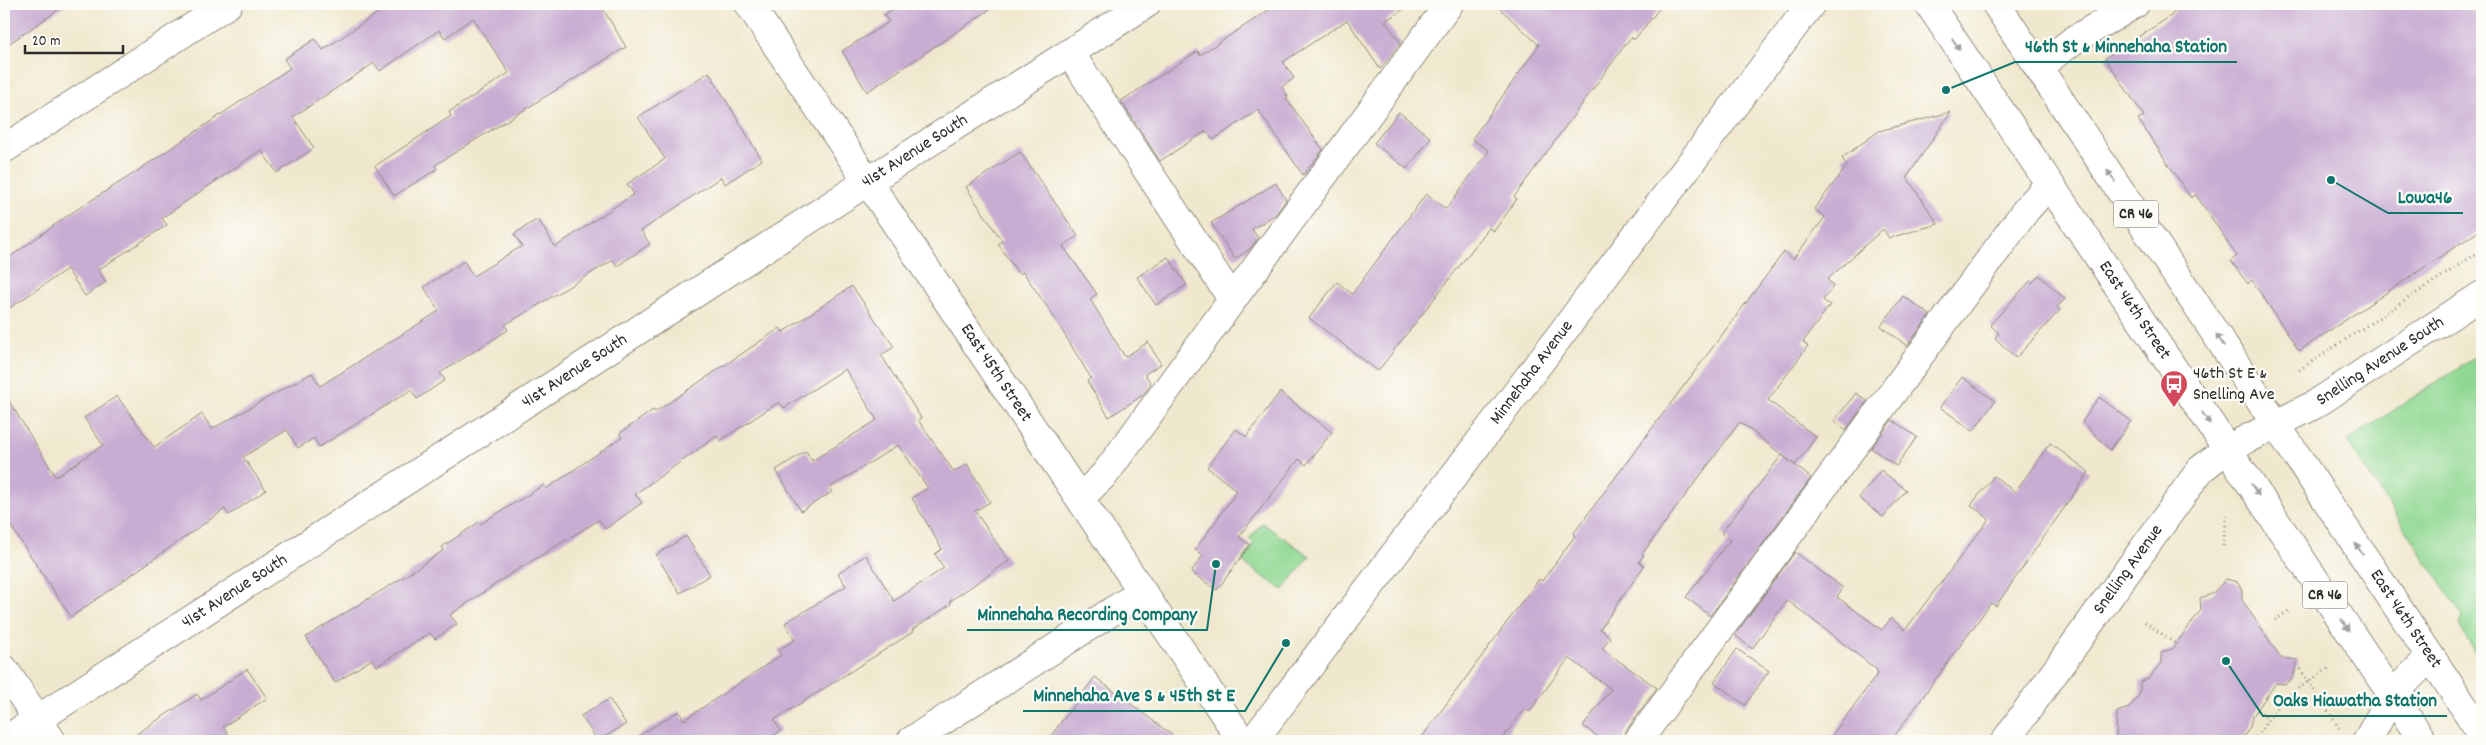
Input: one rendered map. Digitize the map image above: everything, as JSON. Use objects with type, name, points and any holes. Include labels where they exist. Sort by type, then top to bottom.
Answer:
[{"type":"street","points":[[4,149],[228,4]]},
{"type":"street","name":"East 45th Street","points":[[749,4],[1242,741]]},
{"type":"street","name":"41st Avenue South","points":[[4,741],[45,730],[867,182],[1146,4]]},
{"type":"street","points":[[1080,498],[1105,474],[1450,4]]},
{"type":"street","name":"Minnehaha Avenue","points":[[1253,741],[1812,4]]},
{"type":"street","name":"East 46th Street","points":[[1929,4],[2423,741]]},
{"type":"street","name":"East 46th Street","points":[[1996,4],[2482,734]]},
{"type":"street","points":[[2038,67],[2074,40],[2135,4]]},
{"type":"street","points":[[1070,53],[1232,299]]},
{"type":"street","points":[[1638,741],[2020,218],[2050,184]]},
{"type":"street","name":"Snelling Avenue South","points":[[2277,425],[2314,405],[2482,294]]},
{"type":"street","name":"Snelling Avenue","points":[[2004,741],[2201,469],[2227,449],[2277,425]]},
{"type":"street","points":[[911,741],[1142,592]]},
{"type":"street","points":[[2355,738],[2392,695],[2430,656]]},
{"type":"street","points":[[4,670],[45,730]]},
{"type":"path","points":[[2299,370],[2482,250]]},
{"type":"path","points":[[2223,546],[2227,512]]},
{"type":"path","points":[[2275,620],[2291,609]]},
{"type":"path","points":[[2145,622],[2176,644]]},
{"type":"path","points":[[2253,741],[2284,698],[2329,668]]},
{"type":"path","points":[[2300,669],[2355,738]]},
{"type":"path","points":[[2257,710],[2269,719]]},
{"type":"green space","points":[[2482,352],[2482,665],[2460,627],[2463,617],[2347,441]]},
{"type":"green space","points":[[1262,523],[1310,556],[1283,590],[1242,562],[1254,543],[1249,539]]},
{"type":"building","points":[[4,4],[67,4],[4,47]]},
{"type":"building","points":[[391,4],[600,4],[626,47],[435,165],[437,169],[394,196],[375,166],[451,116],[449,112],[509,73],[473,18],[445,38],[439,30],[380,71],[374,63],[293,117],[314,148],[277,173],[261,150],[162,218],[167,225],[98,270],[106,282],[85,296],[67,269],[4,312],[4,261],[73,212],[133,174],[290,68],[284,59],[315,39],[323,50]]},
{"type":"building","points":[[900,4],[998,4],[867,92],[842,51],[889,22],[884,15]]},
{"type":"building","points":[[1278,4],[1412,4],[1385,21],[1401,43],[1380,69],[1347,20],[1283,62],[1294,78],[1282,87],[1288,97],[1286,98],[1323,150],[1303,175],[1258,110],[1213,140],[1206,131],[1160,161],[1121,101],[1198,51],[1200,55]]},
{"type":"building","points":[[1495,4],[1663,4],[1634,40],[1631,37],[1514,197],[1517,199],[1494,231],[1489,228],[1378,371],[1309,318],[1337,282],[1352,294],[1426,194],[1446,209],[1489,151],[1472,139],[1539,45]]},
{"type":"building","points":[[2180,4],[2482,4],[2482,229],[2299,351],[2252,280],[2248,284],[2231,261],[2237,256],[2196,195],[2191,198],[2138,119],[2144,116],[2105,58],[2171,16]]},
{"type":"building","points":[[709,72],[762,160],[725,184],[721,177],[641,231],[650,244],[617,266],[613,260],[505,325],[508,330],[440,373],[445,380],[417,399],[411,390],[319,447],[314,438],[298,448],[287,430],[243,457],[266,490],[229,515],[225,509],[71,617],[4,516],[4,393],[56,477],[103,445],[84,418],[117,396],[154,447],[202,414],[212,429],[312,373],[320,386],[439,311],[424,287],[464,261],[473,276],[522,246],[514,234],[538,219],[555,247],[634,194],[627,184],[665,159],[638,117]]},
{"type":"building","points":[[1399,112],[1431,138],[1407,169],[1374,143]]},
{"type":"building","points":[[1951,112],[1907,177],[1938,224],[1889,238],[1883,229],[1827,280],[1834,285],[1823,300],[1830,305],[1803,342],[1808,346],[1768,400],[1816,437],[1795,465],[1740,422],[1642,554],[1644,555],[1639,562],[1644,566],[1600,629],[1610,637],[1602,649],[1657,688],[1625,732],[1623,741],[1604,741],[1583,726],[1611,689],[1569,658],[1529,712],[1525,709],[1500,741],[1419,741],[1539,579],[1542,581],[1575,536],[1573,534],[1784,252],[1793,259],[1825,217],[1814,209],[1847,166],[1842,158],[1879,131]]},
{"type":"building","points":[[1020,152],[1078,236],[1063,246],[1097,294],[1090,299],[1125,357],[1148,342],[1161,364],[1145,374],[1151,384],[1143,395],[1109,417],[1087,381],[1091,378],[1050,311],[1023,272],[1019,274],[998,244],[1002,241],[966,187]]},
{"type":"building","points":[[1276,183],[1286,200],[1276,214],[1252,229],[1258,238],[1250,249],[1235,259],[1211,223]]},
{"type":"building","points":[[1168,257],[1187,285],[1156,305],[1137,277]]},
{"type":"building","points":[[2039,275],[2065,299],[2057,307],[2060,310],[2016,358],[1995,338],[1999,333],[1990,325],[2030,281],[2032,283]]},
{"type":"building","points":[[852,286],[894,347],[881,355],[921,418],[918,420],[954,472],[967,464],[990,502],[975,511],[1009,561],[950,601],[951,604],[912,630],[913,632],[774,720],[781,731],[766,741],[630,741],[679,711],[684,720],[781,655],[778,650],[795,640],[785,623],[846,586],[838,573],[866,555],[894,601],[944,568],[935,554],[942,549],[912,498],[928,488],[898,445],[830,488],[832,492],[801,511],[776,470],[806,451],[812,461],[877,420],[845,369],[784,408],[779,402],[720,441],[717,436],[635,494],[642,503],[605,529],[599,520],[512,573],[450,615],[457,624],[435,639],[430,633],[377,666],[372,659],[335,683],[306,637],[402,578],[444,550],[442,547],[479,522],[480,524],[544,485],[546,489],[622,437],[619,434],[653,410],[655,412],[780,328],[783,332]]},
{"type":"building","points":[[1903,296],[1930,315],[1907,346],[1881,326]]},
{"type":"building","points":[[1962,377],[1995,401],[1973,431],[1940,407]]},
{"type":"building","points":[[1280,392],[1332,432],[1306,465],[1299,459],[1239,537],[1250,545],[1217,590],[1191,572],[1203,555],[1195,550],[1237,491],[1207,467],[1236,429],[1246,437]]},
{"type":"building","points":[[1856,393],[1867,401],[1846,430],[1834,421]]},
{"type":"building","points":[[2099,397],[2131,421],[2110,450],[2082,422]]},
{"type":"building","points":[[1892,420],[1917,437],[1896,466],[1871,448]]},
{"type":"building","points":[[2050,443],[2089,472],[1996,606],[1991,603],[1891,741],[1828,741],[1878,673],[1876,669],[1787,600],[1752,649],[1735,635],[1795,552],[1843,588],[1837,597],[1882,630],[1891,618],[1905,630],[1989,519],[1971,505],[1994,476],[2015,492]]},
{"type":"building","points":[[1782,455],[1811,478],[1710,616],[1686,597],[1730,540],[1721,533]]},
{"type":"building","points":[[1881,470],[1906,490],[1883,517],[1859,498]]},
{"type":"building","points":[[686,536],[710,575],[680,593],[656,555]]},
{"type":"building","points":[[2226,579],[2237,582],[2242,590],[2242,600],[2281,658],[2298,660],[2293,678],[2285,684],[2276,683],[2252,717],[2250,727],[2245,735],[2231,741],[2116,741],[2117,712],[2129,708],[2140,694],[2140,682],[2149,678],[2161,663],[2161,653],[2172,649],[2201,610],[2200,598],[2212,594]]},
{"type":"building","points":[[1737,649],[1769,671],[1745,705],[1714,682]]},
{"type":"building","points":[[247,669],[267,698],[223,727],[233,741],[126,741],[197,694],[201,700]]},
{"type":"building","points":[[1095,677],[1180,741],[1047,741]]},
{"type":"building","points":[[609,699],[626,724],[598,741],[581,716]]},
{"type":"place","name":"46th St & Minnehaha Station","points":[[1946,90]]},
{"type":"place","name":"Lowa46","points":[[2331,180]]},
{"type":"place","name":"46th St E & Snelling Ave","points":[[2174,408]]},
{"type":"place","name":"Minnehaha Recording Company","points":[[1216,564]]},
{"type":"place","name":"Minnehaha Ave S & 45th St E","points":[[1286,643]]},
{"type":"place","name":"Oaks Hiawatha Station","points":[[2226,661]]}]
